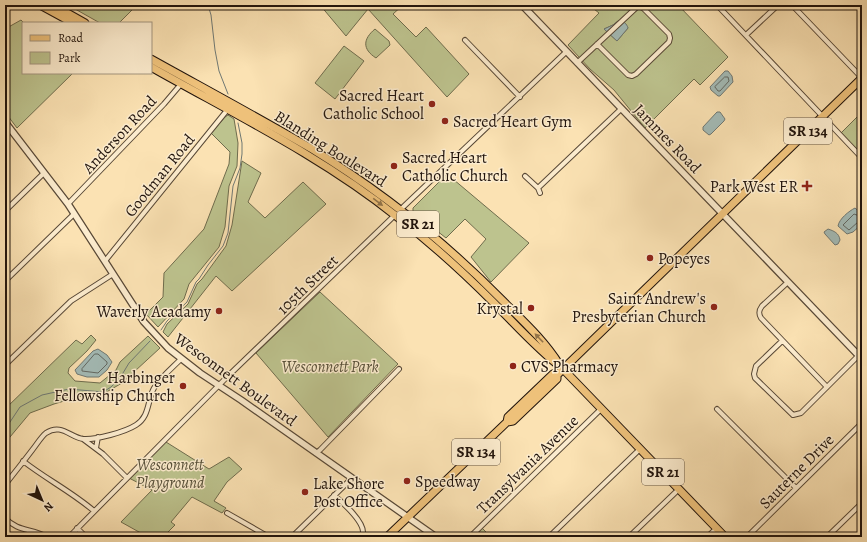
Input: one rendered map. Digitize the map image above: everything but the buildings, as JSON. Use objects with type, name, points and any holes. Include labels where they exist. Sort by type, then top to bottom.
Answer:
[{"type":"main road","points":[[40,5],[71,22]]},
{"type":"main road","points":[[53,5],[83,22]]},
{"type":"main road","points":[[56,14],[61,13],[77,22]]},
{"type":"main road","name":"Blanding Boulevard","points":[[152,61],[184,81],[336,168],[398,213],[430,234],[482,280],[551,351],[560,372]]},
{"type":"main road","name":"Blanding Boulevard","points":[[152,66],[184,81]]},
{"type":"main road","name":"SR 134","points":[[387,537],[508,422],[513,421],[557,379],[560,372],[862,78]]},
{"type":"main road","name":"Blanding Boulevard","points":[[398,213],[493,302],[560,372],[602,408],[725,537]]},
{"type":"main road","points":[[439,251],[449,257],[458,258]]},
{"type":"main road","points":[[454,265],[462,265],[476,278],[482,280]]},
{"type":"street","name":"Jammes Road","points":[[522,5],[859,356]]},
{"type":"street","points":[[717,5],[862,158]]},
{"type":"street","points":[[746,36],[778,5]]},
{"type":"street","points":[[792,5],[862,78]]},
{"type":"street","points":[[577,63],[597,44],[638,6],[643,8],[669,34],[670,38],[669,42],[636,74],[632,76],[628,75],[597,44]]},
{"type":"street","points":[[465,40],[520,96]]},
{"type":"street","name":"105th Street","points":[[68,537],[219,385],[566,52]]},
{"type":"street","name":"Anderson Road","points":[[68,204],[164,104],[184,81]]},
{"type":"street","name":"Goodman Road","points":[[105,261],[230,107]]},
{"type":"street","points":[[525,176],[539,190],[621,108]]},
{"type":"street","name":"Wesconnett Boulevard","points":[[6,124],[68,204],[144,322],[168,348],[181,359],[436,537]]},
{"type":"street","points":[[5,211],[44,173]]},
{"type":"street","points":[[5,281],[74,214]]},
{"type":"street","points":[[5,365],[72,301],[113,274]]},
{"type":"street","points":[[788,282],[762,306],[759,312],[761,318],[827,387]]},
{"type":"street","points":[[782,341],[756,366],[754,372],[755,378],[790,413],[796,415],[801,413],[859,356],[862,347]]},
{"type":"street","points":[[83,439],[124,431],[140,421],[147,412],[155,386],[181,359]]},
{"type":"street","points":[[316,452],[320,450],[399,369]]},
{"type":"street","name":"Transylvania Avenue","points":[[470,537],[602,408]]},
{"type":"street","points":[[717,409],[796,488]]},
{"type":"street","name":"Sauterne Drive","points":[[747,537],[861,425]]},
{"type":"street","points":[[5,485],[42,436],[51,430],[56,429],[67,431],[83,439],[96,448],[127,478]]},
{"type":"street","points":[[96,448],[98,437]]},
{"type":"street","points":[[550,537],[640,449]]},
{"type":"street","points":[[23,461],[54,484],[78,497],[94,511]]},
{"type":"street","points":[[292,537],[352,478]]},
{"type":"street","points":[[629,537],[678,488]]},
{"type":"street","points":[[334,495],[350,510],[362,527],[363,533],[359,537]]},
{"type":"street","points":[[827,537],[862,503]]},
{"type":"street","points":[[227,513],[268,537]]},
{"type":"street","points":[[5,518],[14,526],[37,532],[48,537]]},
{"type":"street","points":[[77,528],[86,537]]},
{"type":"street","points":[[706,537],[717,528]]},
{"type":"green space","points":[[68,5],[137,5],[120,22],[98,22]]},
{"type":"green space","points":[[320,5],[403,5],[393,14],[416,37],[426,27],[469,74],[447,97],[368,9],[346,36]]},
{"type":"green space","points":[[589,5],[678,5],[728,57],[700,85],[694,79],[645,128],[614,90],[590,69],[568,45],[599,13]],"holes":[[[618,21],[625,23],[628,28],[617,41],[604,29]]]},
{"type":"green space","points":[[21,20],[23,22],[22,74],[72,74],[17,128],[5,112],[5,29]]},
{"type":"green space","points":[[375,29],[389,41],[390,45],[376,58],[371,55],[366,48],[366,40]]},
{"type":"green space","points":[[344,46],[364,61],[335,99],[315,83]]},
{"type":"green space","points":[[860,114],[862,116],[862,154],[841,133]]},
{"type":"green space","points":[[228,115],[234,119],[238,143],[237,166],[229,186],[225,227],[219,247],[189,284],[184,299],[158,327],[146,314],[163,297],[164,273],[204,229],[229,164],[230,152],[211,133]]},
{"type":"green space","points":[[242,161],[261,173],[248,202],[265,218],[303,182],[326,204],[232,291],[216,276],[168,337],[163,332],[167,324],[188,304],[197,284],[226,246],[232,225]]},
{"type":"green space","points":[[447,174],[529,243],[491,282],[471,257],[486,239],[465,219],[446,238],[413,212],[413,208]]},
{"type":"green space","name":"Wesconnett Park","points":[[320,292],[398,364],[328,437],[256,353]]},
{"type":"green space","points":[[91,335],[96,340],[69,368],[68,373],[75,381],[100,383],[116,370],[120,362],[148,336],[160,348],[122,383],[103,394],[81,396],[30,413],[5,443],[5,409],[76,340],[82,344]]},
{"type":"green space","name":"Wesconnett Playground","points":[[166,442],[209,469],[229,457],[242,469],[227,482],[214,501],[226,508],[222,513],[192,497],[171,522],[175,525],[163,537],[148,537],[121,522],[152,490],[129,478]]},
{"type":"green space","points":[[482,528],[491,537],[473,537]]},
{"type":"water","points":[[618,21],[622,21],[628,28],[617,41],[604,29]]},
{"type":"water","points":[[725,71],[728,71],[732,76],[733,82],[720,96],[718,96],[711,90],[710,87]]},
{"type":"water","points":[[717,112],[720,112],[725,119],[709,135],[703,130],[703,127]]},
{"type":"water","points":[[855,208],[862,214],[862,224],[853,232],[847,234],[838,226],[840,221]]},
{"type":"water","points":[[828,229],[839,236],[840,240],[838,244],[835,245],[825,234],[824,232]]},
{"type":"water","points":[[98,349],[107,355],[112,362],[107,370],[99,377],[87,377],[77,374],[75,370],[93,351]]},
{"type":"waterway","points":[[208,5],[211,15],[219,71],[228,94]]},
{"type":"waterway","points":[[161,330],[167,321],[187,302],[196,282],[223,246],[228,233],[233,186],[240,168],[242,154],[242,143],[238,123]]},
{"type":"waterway","points":[[5,436],[8,425],[20,407],[42,395],[69,389],[103,392],[111,387],[120,378],[129,363],[150,341]]},
{"type":"place","name":"Sacred Heart Catholic School","points":[[432,104]]},
{"type":"place","name":"Sacred Heart Gym","points":[[445,121]]},
{"type":"place","name":"Sacred Heart Catholic Church","points":[[394,166]]},
{"type":"place","name":"Park West ER","points":[[807,186]]},
{"type":"place","name":"Popeyes","points":[[650,258]]},
{"type":"place","name":"Saint Andrew's Presbyterian Church","points":[[714,307]]},
{"type":"place","name":"Krystal","points":[[531,308]]},
{"type":"place","name":"Waverly Acadamy","points":[[219,311]]},
{"type":"place","name":"CVS Pharmacy","points":[[513,366]]},
{"type":"place","name":"Harbinger Fellowship Church","points":[[183,386]]},
{"type":"place","name":"Speedway","points":[[407,481]]},
{"type":"place","name":"Lake Shore Post Office","points":[[305,492]]}]
